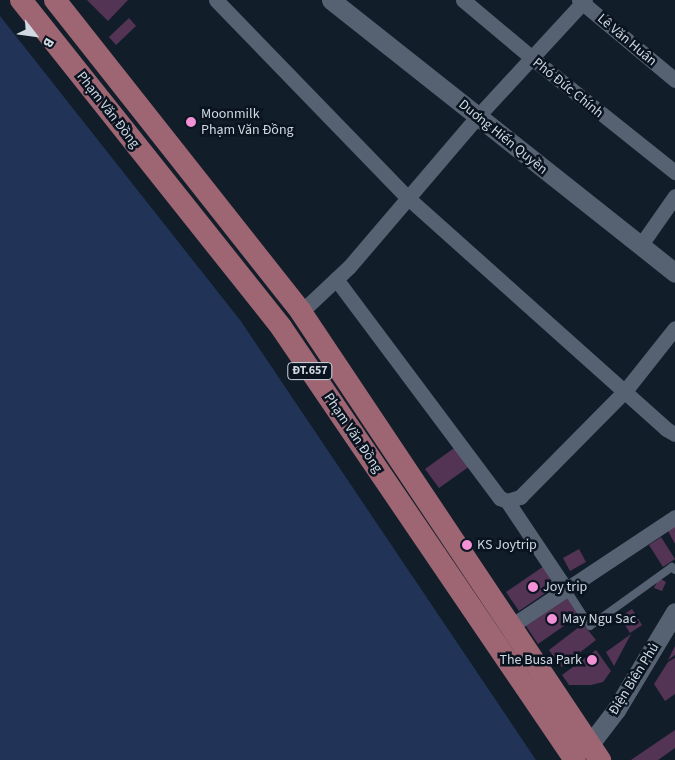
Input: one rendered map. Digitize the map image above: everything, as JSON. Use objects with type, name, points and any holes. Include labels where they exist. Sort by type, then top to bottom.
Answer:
[{"type":"main road","name":"Phạm Văn Đồng","points":[[21,0],[281,327],[584,755]]},
{"type":"main road","name":"Phạm Văn Đồng","points":[[55,0],[301,312],[511,626],[584,755]]},
{"type":"main road","points":[[281,327],[301,312]]},
{"type":"street","points":[[216,0],[408,198],[666,429],[675,434]]},
{"type":"street","name":"Duơng Hiến Quyền","points":[[331,0],[675,273]]},
{"type":"street","name":"Phó Đức Chính","points":[[464,0],[532,58],[675,172]]},
{"type":"street","points":[[301,312],[336,279],[477,117],[582,1]]},
{"type":"street","name":"Lê Văn Huân","points":[[582,1],[675,80]]},
{"type":"street","points":[[640,246],[675,196]]},
{"type":"street","points":[[336,279],[500,498],[506,501],[566,589]]},
{"type":"street","points":[[506,501],[520,497],[625,391],[675,328]]},
{"type":"street","points":[[511,626],[675,517]]},
{"type":"street","name":"Điện Biên Phủ","points":[[584,755],[616,710],[675,612]]},
{"type":"lane","points":[[566,589],[590,626],[672,567],[675,570]]},
{"type":"water","points":[[0,16],[240,320],[536,760],[0,760]]},
{"type":"building","points":[[87,0],[128,0],[108,21]]},
{"type":"building","points":[[129,18],[136,26],[116,45],[109,37]]},
{"type":"building","points":[[457,446],[470,466],[439,488],[425,469]]},
{"type":"building","points":[[675,521],[675,544],[666,527]]},
{"type":"building","points":[[661,537],[675,559],[663,567],[649,545]]},
{"type":"building","points":[[579,549],[586,562],[570,571],[563,558]]},
{"type":"building","name":"Joy trip","points":[[547,564],[560,583],[519,611],[506,592]]},
{"type":"building","points":[[659,578],[666,582],[662,591],[654,588]]},
{"type":"building","name":"May Ngu Sac","points":[[567,593],[581,614],[538,644],[524,623]]},
{"type":"building","points":[[632,609],[642,625],[630,633],[620,617]]},
{"type":"building","points":[[583,624],[596,640],[561,667],[549,650]]},
{"type":"building","points":[[631,634],[614,666],[606,652]]},
{"type":"building","points":[[675,646],[675,655],[668,660]]},
{"type":"building","name":"The Busa Park","points":[[596,650],[611,671],[603,682],[591,685],[569,685],[562,675]]},
{"type":"building","points":[[675,658],[675,694],[665,701],[654,684],[668,662]]},
{"type":"building","points":[[675,730],[675,748],[658,760],[631,760]]},
{"type":"place","name":"Moonmilk Phạm Văn Đồng","points":[[191,122]]},
{"type":"place","name":"KS Joytrip","points":[[467,545]]},
{"type":"place","name":"Joy trip","points":[[533,587]]},
{"type":"place","name":"May Ngu Sac","points":[[552,619]]},
{"type":"place","name":"The Busa Park","points":[[592,660]]}]
